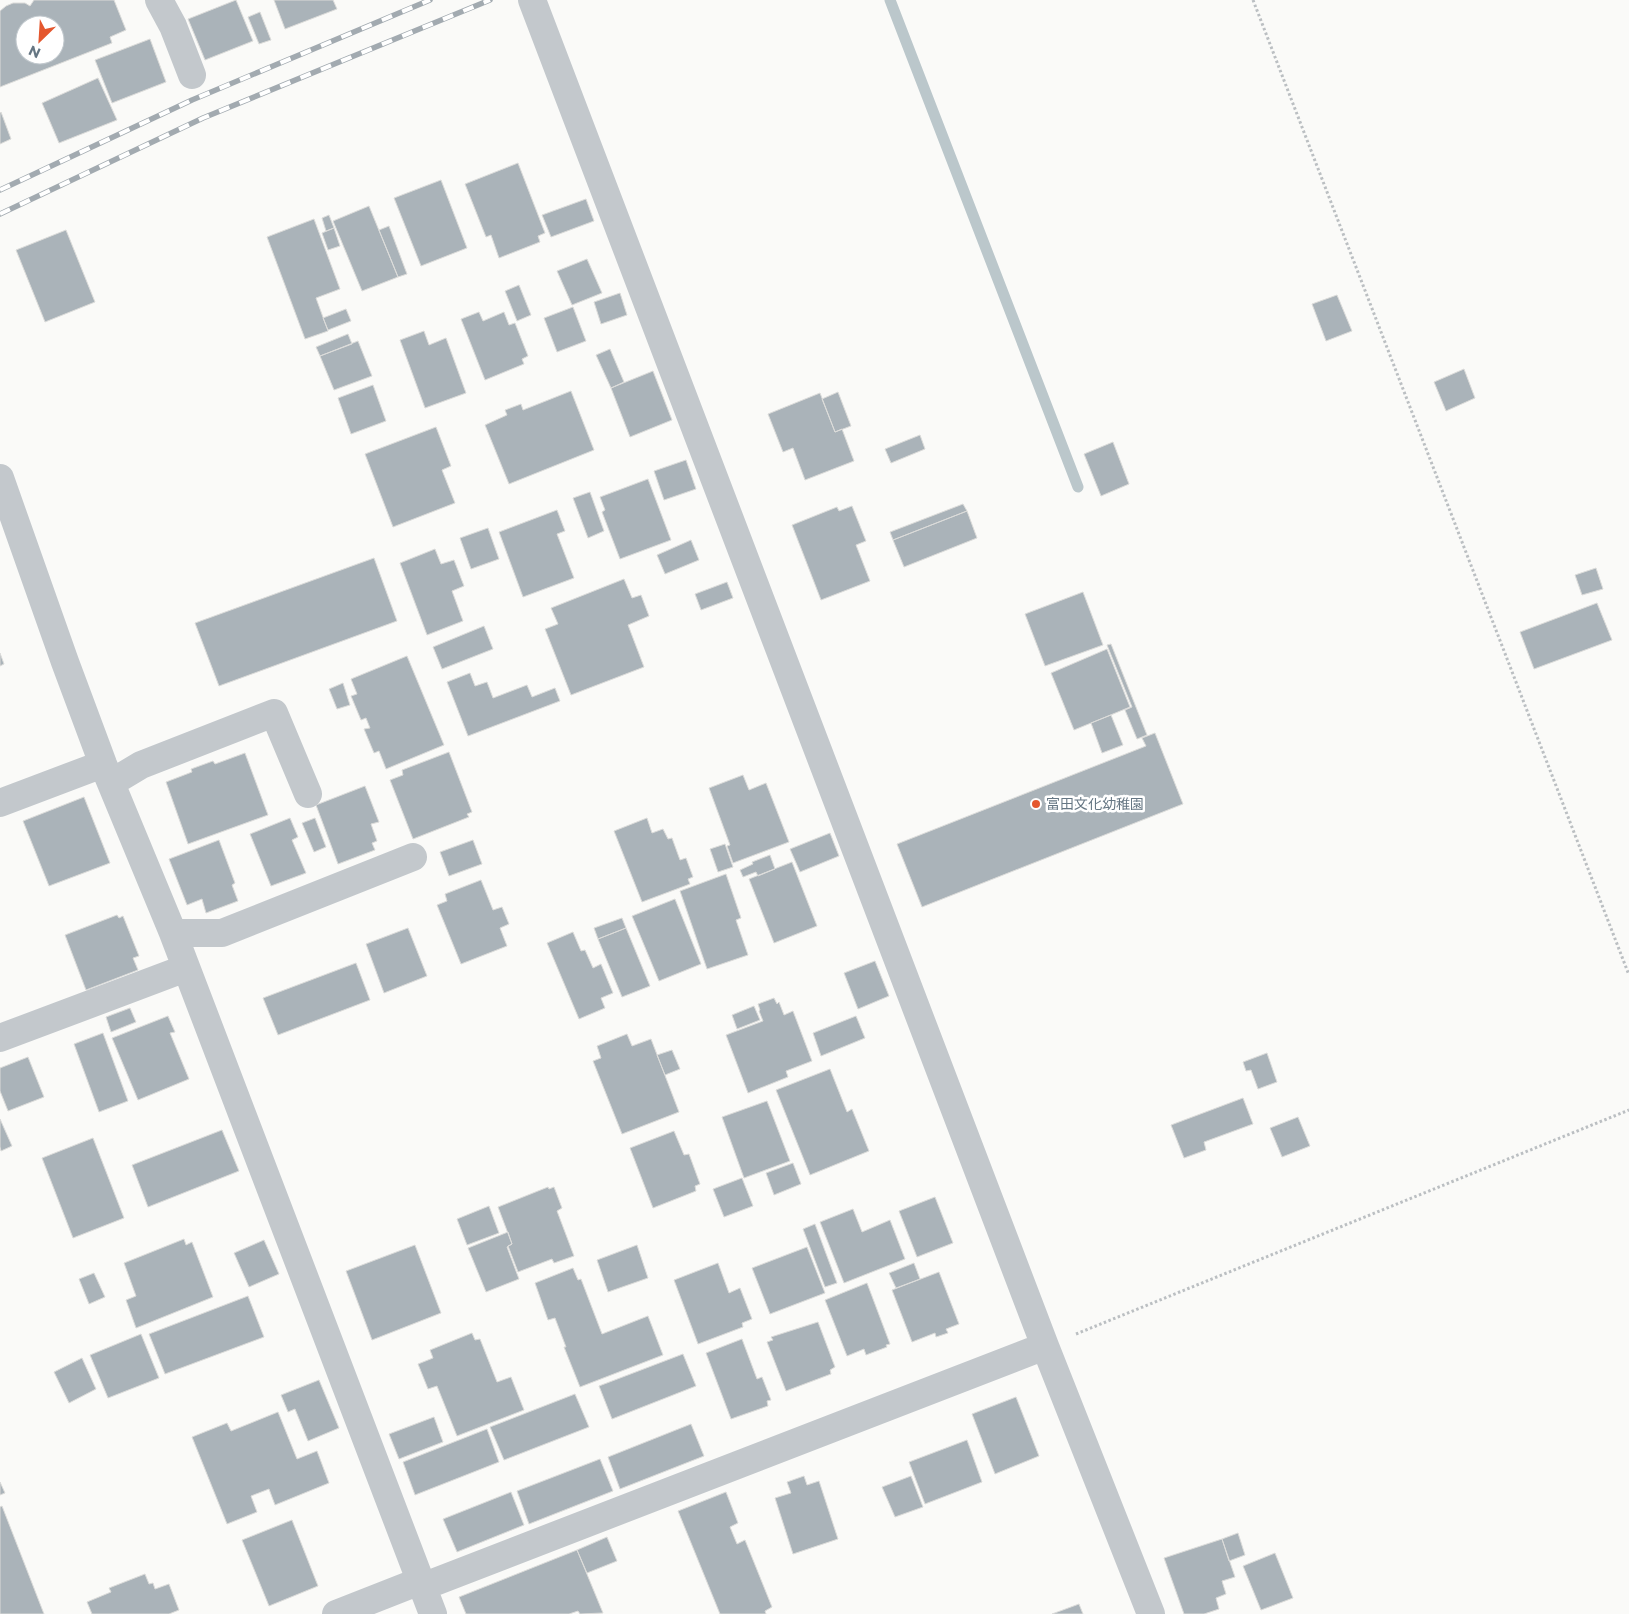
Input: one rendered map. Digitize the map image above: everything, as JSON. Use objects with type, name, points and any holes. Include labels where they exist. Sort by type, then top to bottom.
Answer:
[{"type":"street","points":[[166,2],[192,75]]},
{"type":"street","points":[[541,2],[1045,1346],[1150,1614]]},
{"type":"street","points":[[0,478],[65,662],[107,773],[173,933],[433,1614]]},
{"type":"street","points":[[0,803],[141,765],[274,713],[308,794]]},
{"type":"street","points":[[173,933],[222,933],[413,857]]},
{"type":"street","points":[[0,1038],[186,968]]},
{"type":"street","points":[[336,1614],[421,1584],[1045,1346]]},
{"type":"path","points":[[1253,0],[1629,975]]},
{"type":"path","points":[[1045,1346],[1629,1110]]},
{"type":"building","points":[[34,0],[114,0],[126,30],[110,37],[112,43],[65,61],[65,15],[15,15],[15,65],[56,65],[0,87],[0,11],[13,3],[25,3],[30,6]]},
{"type":"building","points":[[236,0],[253,41],[205,60],[188,19]]},
{"type":"building","points":[[274,0],[333,0],[337,9],[285,29]]},
{"type":"building","points":[[260,12],[271,40],[259,44],[248,17]]},
{"type":"building","points":[[150,39],[166,82],[112,103],[95,60]]},
{"type":"building","points":[[98,78],[117,120],[59,143],[42,103]]},
{"type":"building","points":[[0,113],[11,139],[0,144]]},
{"type":"building","points":[[518,163],[545,233],[538,236],[540,242],[499,258],[491,235],[486,237],[465,184]]},
{"type":"building","points":[[441,180],[467,248],[421,266],[394,198]]},
{"type":"building","points":[[586,199],[594,221],[551,237],[542,215]]},
{"type":"building","points":[[369,206],[398,277],[362,291],[333,221]]},
{"type":"building","points":[[329,215],[334,228],[326,231],[322,218]]},
{"type":"building","points":[[314,219],[340,289],[316,298],[328,331],[305,339],[267,237]]},
{"type":"building","points":[[389,226],[407,274],[398,277],[379,230]]},
{"type":"building","points":[[334,228],[340,246],[328,250],[322,233]]},
{"type":"building","points":[[66,230],[95,302],[45,322],[16,250]]},
{"type":"building","points":[[587,259],[602,293],[572,305],[557,271]]},
{"type":"building","points":[[519,285],[531,315],[517,321],[505,291]]},
{"type":"building","points":[[620,293],[627,315],[601,324],[594,302]]},
{"type":"building","points":[[1337,295],[1352,331],[1326,341],[1312,304]]},
{"type":"building","points":[[573,307],[586,341],[557,352],[544,318]]},
{"type":"building","points":[[346,309],[351,321],[328,330],[323,318]]},
{"type":"building","points":[[479,312],[483,321],[504,312],[509,325],[515,323],[528,356],[522,359],[524,364],[485,380],[461,319]]},
{"type":"building","points":[[424,331],[429,345],[446,338],[466,393],[425,408],[400,340]]},
{"type":"building","points":[[348,334],[352,344],[320,356],[316,347]]},
{"type":"building","points":[[358,341],[372,376],[334,390],[320,356]]},
{"type":"building","points":[[610,349],[624,382],[611,388],[596,355]]},
{"type":"building","points":[[1464,369],[1475,398],[1446,411],[1434,382]]},
{"type":"building","points":[[653,371],[672,420],[630,437],[611,388]]},
{"type":"building","points":[[373,385],[386,421],[351,434],[338,398]]},
{"type":"building","points":[[571,391],[594,450],[509,484],[485,425],[507,415],[505,410],[521,404],[523,410]]},
{"type":"building","points":[[838,392],[851,426],[835,432],[822,399]]},
{"type":"building","points":[[820,393],[835,432],[842,429],[854,461],[805,480],[793,448],[783,452],[768,414]]},
{"type":"building","points":[[436,427],[451,466],[442,470],[455,503],[393,527],[365,454]]},
{"type":"building","points":[[920,435],[925,449],[891,463],[885,449]]},
{"type":"building","points":[[1113,442],[1129,484],[1101,496],[1084,454]]},
{"type":"building","points":[[686,460],[696,489],[664,500],[654,471]]},
{"type":"building","points":[[648,479],[671,540],[620,559],[602,512],[605,510],[600,497]]},
{"type":"building","points":[[590,492],[604,531],[588,538],[573,498]]},
{"type":"building","points":[[963,504],[967,511],[893,540],[890,532]]},
{"type":"building","points":[[852,506],[866,541],[856,545],[870,581],[821,600],[792,525],[837,507],[839,511]]},
{"type":"building","points":[[557,510],[565,531],[557,534],[574,578],[523,597],[499,532]]},
{"type":"building","points":[[967,511],[977,538],[904,567],[893,540]]},
{"type":"building","points":[[488,528],[499,559],[471,569],[460,538]]},
{"type":"building","points":[[691,540],[699,560],[665,574],[657,555]]},
{"type":"building","points":[[435,549],[441,564],[454,560],[464,586],[452,591],[463,621],[427,635],[400,563]]},
{"type":"building","points":[[374,558],[397,621],[219,686],[195,623]]},
{"type":"building","points":[[1596,568],[1603,589],[1582,595],[1575,575]]},
{"type":"building","points":[[624,579],[632,598],[641,595],[649,616],[628,625],[644,667],[571,695],[545,629],[558,624],[551,608]]},
{"type":"building","points":[[727,582],[733,598],[701,610],[695,594]]},
{"type":"building","points":[[1083,592],[1103,645],[1045,666],[1025,614]]},
{"type":"building","points":[[1597,603],[1612,640],[1534,669],[1520,632]]},
{"type":"building","points":[[484,626],[493,649],[442,669],[433,647]]},
{"type":"building","points":[[1111,644],[1147,735],[1137,739],[1125,710],[1132,707],[1107,645]]},
{"type":"building","points":[[1107,649],[1130,707],[1074,730],[1051,673]]},
{"type":"building","points":[[0,653],[4,664],[0,666]]},
{"type":"building","points":[[407,656],[444,745],[386,769],[379,751],[374,753],[364,729],[370,728],[366,718],[361,720],[351,696],[357,694],[351,679]]},
{"type":"building","points":[[470,673],[475,686],[487,682],[493,698],[527,685],[532,697],[555,688],[560,701],[468,736],[447,682]]},
{"type":"building","points":[[343,683],[350,705],[337,709],[329,689]]},
{"type":"building","points":[[1111,715],[1123,745],[1102,753],[1091,723]]},
{"type":"building","points":[[1155,733],[1183,804],[922,907],[897,844],[1146,746],[1142,738]]},
{"type":"building","points":[[449,752],[472,812],[467,814],[469,817],[413,839],[390,780],[403,775],[402,770]]},
{"type":"building","points":[[245,753],[268,815],[188,844],[166,782],[192,772],[191,769],[213,761],[215,764]]},
{"type":"building","points":[[743,775],[749,790],[766,783],[789,842],[733,863],[727,846],[730,845],[709,788]]},
{"type":"building","points":[[365,786],[379,822],[371,824],[377,841],[372,843],[375,850],[338,864],[316,805]]},
{"type":"building","points":[[84,797],[110,863],[49,886],[23,821]]},
{"type":"building","points":[[290,818],[298,837],[292,840],[306,873],[271,886],[250,834]]},
{"type":"building","points":[[315,818],[326,847],[314,852],[302,823]]},
{"type":"building","points":[[647,818],[652,833],[663,829],[668,839],[672,838],[680,860],[686,858],[693,877],[688,879],[690,884],[642,902],[614,831]]},
{"type":"building","points":[[830,833],[839,856],[800,872],[790,849]]},
{"type":"building","points":[[219,840],[235,883],[232,885],[238,901],[206,913],[202,899],[187,905],[169,859]]},
{"type":"building","points":[[473,840],[482,864],[449,876],[440,852]]},
{"type":"building","points":[[725,844],[733,867],[718,872],[710,849]]},
{"type":"building","points":[[770,855],[775,869],[758,876],[756,872],[743,877],[740,870],[753,864],[752,862]]},
{"type":"building","points":[[792,862],[817,926],[774,943],[749,879]]},
{"type":"building","points":[[726,874],[741,918],[736,920],[748,955],[707,969],[680,891]]},
{"type":"building","points":[[481,880],[493,910],[502,907],[509,924],[500,928],[507,946],[461,964],[437,905],[447,901],[445,894]]},
{"type":"building","points":[[675,899],[701,964],[659,981],[632,916]]},
{"type":"building","points":[[117,915],[119,918],[123,916],[139,956],[133,958],[138,970],[86,990],[65,935]]},
{"type":"building","points":[[622,918],[626,928],[598,939],[594,928]]},
{"type":"building","points":[[408,928],[427,976],[384,993],[366,944]]},
{"type":"building","points":[[626,928],[650,986],[622,997],[598,939]]},
{"type":"building","points":[[573,932],[581,951],[585,950],[593,968],[601,964],[613,993],[601,998],[605,1008],[579,1019],[547,943]]},
{"type":"building","points":[[875,961],[889,996],[858,1009],[844,973]]},
{"type":"building","points":[[356,963],[370,1000],[278,1035],[263,998]]},
{"type":"building","points":[[774,998],[777,1004],[779,1002],[784,1015],[793,1011],[812,1061],[786,1071],[788,1077],[748,1093],[726,1035],[763,1021],[758,1004]]},
{"type":"building","points":[[754,1006],[760,1020],[737,1029],[732,1015]]},
{"type":"building","points":[[130,1008],[136,1022],[111,1032],[106,1017]]},
{"type":"building","points":[[168,1016],[175,1032],[170,1033],[189,1079],[138,1100],[112,1038]]},
{"type":"building","points":[[856,1016],[865,1038],[821,1056],[813,1033]]},
{"type":"building","points":[[103,1033],[128,1101],[99,1112],[74,1044]]},
{"type":"building","points":[[627,1034],[632,1046],[651,1039],[679,1112],[622,1134],[593,1061],[601,1058],[597,1046]]},
{"type":"building","points":[[672,1050],[680,1069],[665,1075],[657,1055]]},
{"type":"building","points":[[1267,1053],[1277,1082],[1258,1089],[1251,1070],[1246,1071],[1243,1062]]},
{"type":"building","points":[[28,1057],[44,1097],[8,1111],[0,1091],[0,1068]]},
{"type":"building","points":[[830,1069],[847,1112],[852,1109],[869,1151],[810,1175],[776,1090]]},
{"type":"building","points":[[1243,1098],[1253,1124],[1204,1142],[1206,1150],[1184,1158],[1171,1125]]},
{"type":"building","points":[[767,1101],[790,1161],[744,1178],[722,1117]]},
{"type":"building","points":[[1298,1117],[1310,1146],[1282,1157],[1270,1128]]},
{"type":"building","points":[[0,1119],[12,1146],[1,1151],[0,1147]]},
{"type":"building","points":[[222,1130],[239,1171],[148,1207],[132,1165]]},
{"type":"building","points":[[674,1131],[684,1155],[689,1154],[700,1184],[695,1186],[696,1191],[653,1208],[630,1148]]},
{"type":"building","points":[[93,1138],[124,1218],[73,1238],[42,1158]]},
{"type":"building","points":[[793,1163],[801,1184],[774,1195],[766,1173]]},
{"type":"building","points":[[742,1178],[753,1206],[724,1217],[713,1189]]},
{"type":"building","points":[[548,1187],[549,1189],[554,1187],[562,1208],[557,1211],[574,1256],[554,1263],[552,1259],[518,1272],[508,1246],[512,1244],[498,1207]]},
{"type":"building","points":[[935,1197],[953,1243],[917,1257],[899,1211]]},
{"type":"building","points":[[489,1206],[499,1233],[467,1245],[457,1219]]},
{"type":"building","points":[[853,1209],[862,1232],[890,1220],[905,1259],[844,1283],[820,1222]]},
{"type":"building","points":[[815,1224],[837,1283],[825,1287],[803,1229]]},
{"type":"building","points":[[508,1232],[512,1244],[507,1247],[519,1279],[486,1292],[468,1248]]},
{"type":"building","points":[[184,1239],[186,1245],[192,1242],[213,1297],[136,1328],[126,1300],[136,1296],[124,1263]]},
{"type":"building","points":[[264,1240],[279,1274],[249,1287],[234,1253]]},
{"type":"building","points":[[415,1245],[441,1313],[372,1340],[346,1271]]},
{"type":"building","points":[[637,1245],[648,1278],[608,1292],[597,1260]]},
{"type":"building","points":[[807,1247],[825,1293],[770,1314],[752,1268]]},
{"type":"building","points":[[718,1263],[729,1293],[740,1288],[752,1319],[742,1323],[743,1327],[698,1344],[674,1280]]},
{"type":"building","points":[[914,1263],[920,1279],[896,1288],[889,1273]]},
{"type":"building","points":[[573,1268],[578,1280],[581,1279],[602,1334],[648,1316],[663,1355],[580,1387],[555,1318],[548,1320],[535,1283]]},
{"type":"building","points":[[939,1272],[959,1324],[946,1329],[948,1333],[936,1337],[935,1333],[912,1342],[892,1290]]},
{"type":"building","points":[[94,1273],[105,1297],[89,1304],[79,1279]]},
{"type":"building","points":[[867,1283],[890,1344],[866,1355],[864,1349],[847,1356],[825,1300]]},
{"type":"building","points":[[248,1296],[264,1337],[165,1374],[149,1334]]},
{"type":"building","points":[[818,1322],[835,1367],[830,1370],[831,1374],[786,1391],[767,1342],[773,1340],[771,1337]]},
{"type":"building","points":[[472,1333],[475,1340],[480,1339],[497,1382],[511,1377],[524,1410],[457,1436],[437,1386],[428,1389],[418,1364],[433,1358],[430,1350]]},
{"type":"building","points":[[141,1334],[159,1378],[108,1398],[90,1355]]},
{"type":"building","points":[[742,1339],[757,1379],[762,1377],[771,1400],[767,1401],[768,1406],[731,1419],[706,1353]]},
{"type":"building","points":[[683,1354],[696,1386],[612,1419],[599,1386]]},
{"type":"building","points":[[82,1358],[96,1389],[69,1403],[54,1372]]},
{"type":"building","points":[[319,1380],[339,1428],[308,1441],[295,1409],[288,1412],[281,1395]]},
{"type":"building","points":[[575,1394],[589,1427],[504,1460],[490,1427]]},
{"type":"building","points":[[1016,1397],[1039,1456],[995,1474],[972,1414]]},
{"type":"building","points":[[278,1412],[297,1459],[317,1451],[329,1483],[275,1505],[269,1489],[251,1496],[257,1512],[227,1524],[192,1437],[227,1423],[231,1431]]},
{"type":"building","points":[[434,1417],[443,1442],[399,1459],[389,1434]]},
{"type":"building","points":[[691,1424],[704,1456],[620,1489],[608,1457]]},
{"type":"building","points":[[487,1429],[499,1462],[415,1495],[403,1462]]},
{"type":"building","points":[[967,1440],[982,1482],[925,1504],[909,1462]]},
{"type":"building","points":[[600,1459],[613,1491],[529,1524],[517,1491]]},
{"type":"building","points":[[804,1476],[807,1485],[819,1481],[838,1539],[793,1554],[775,1498],[791,1493],[787,1482]]},
{"type":"building","points":[[911,1476],[923,1507],[895,1517],[882,1487]]},
{"type":"building","points":[[0,1482],[5,1493],[0,1495]]},
{"type":"building","points":[[511,1492],[524,1525],[457,1552],[443,1519]]},
{"type":"building","points":[[726,1492],[738,1523],[730,1527],[737,1544],[745,1540],[772,1607],[765,1611],[766,1614],[720,1614],[678,1511]]},
{"type":"building","points":[[2,1506],[44,1614],[0,1614],[0,1507]]},
{"type":"building","points":[[292,1520],[318,1586],[269,1606],[242,1540]]},
{"type":"building","points":[[1238,1533],[1245,1555],[1229,1561],[1222,1539]]},
{"type":"building","points":[[607,1537],[617,1561],[587,1573],[577,1550]]},
{"type":"building","points":[[1222,1539],[1235,1577],[1222,1581],[1226,1594],[1216,1598],[1219,1609],[1204,1614],[1184,1614],[1164,1558]]},
{"type":"building","points":[[577,1550],[603,1613],[580,1614],[578,1611],[569,1614],[466,1614],[459,1597]]},
{"type":"building","points":[[1275,1553],[1293,1598],[1261,1610],[1243,1566]]},
{"type":"building","points":[[145,1574],[149,1584],[153,1583],[155,1589],[169,1584],[179,1610],[169,1614],[92,1614],[87,1602],[111,1592],[109,1588]]},
{"type":"building","points":[[1079,1604],[1083,1614],[1052,1614]]},
{"type":"waterway","points":[[890,0],[1078,487]]},
{"type":"railway","points":[[0,190],[192,100],[430,0]]},
{"type":"railway","points":[[0,214],[203,118],[490,0]]},
{"type":"place","name":"富田文化幼稚園","points":[[1036,804]]}]
